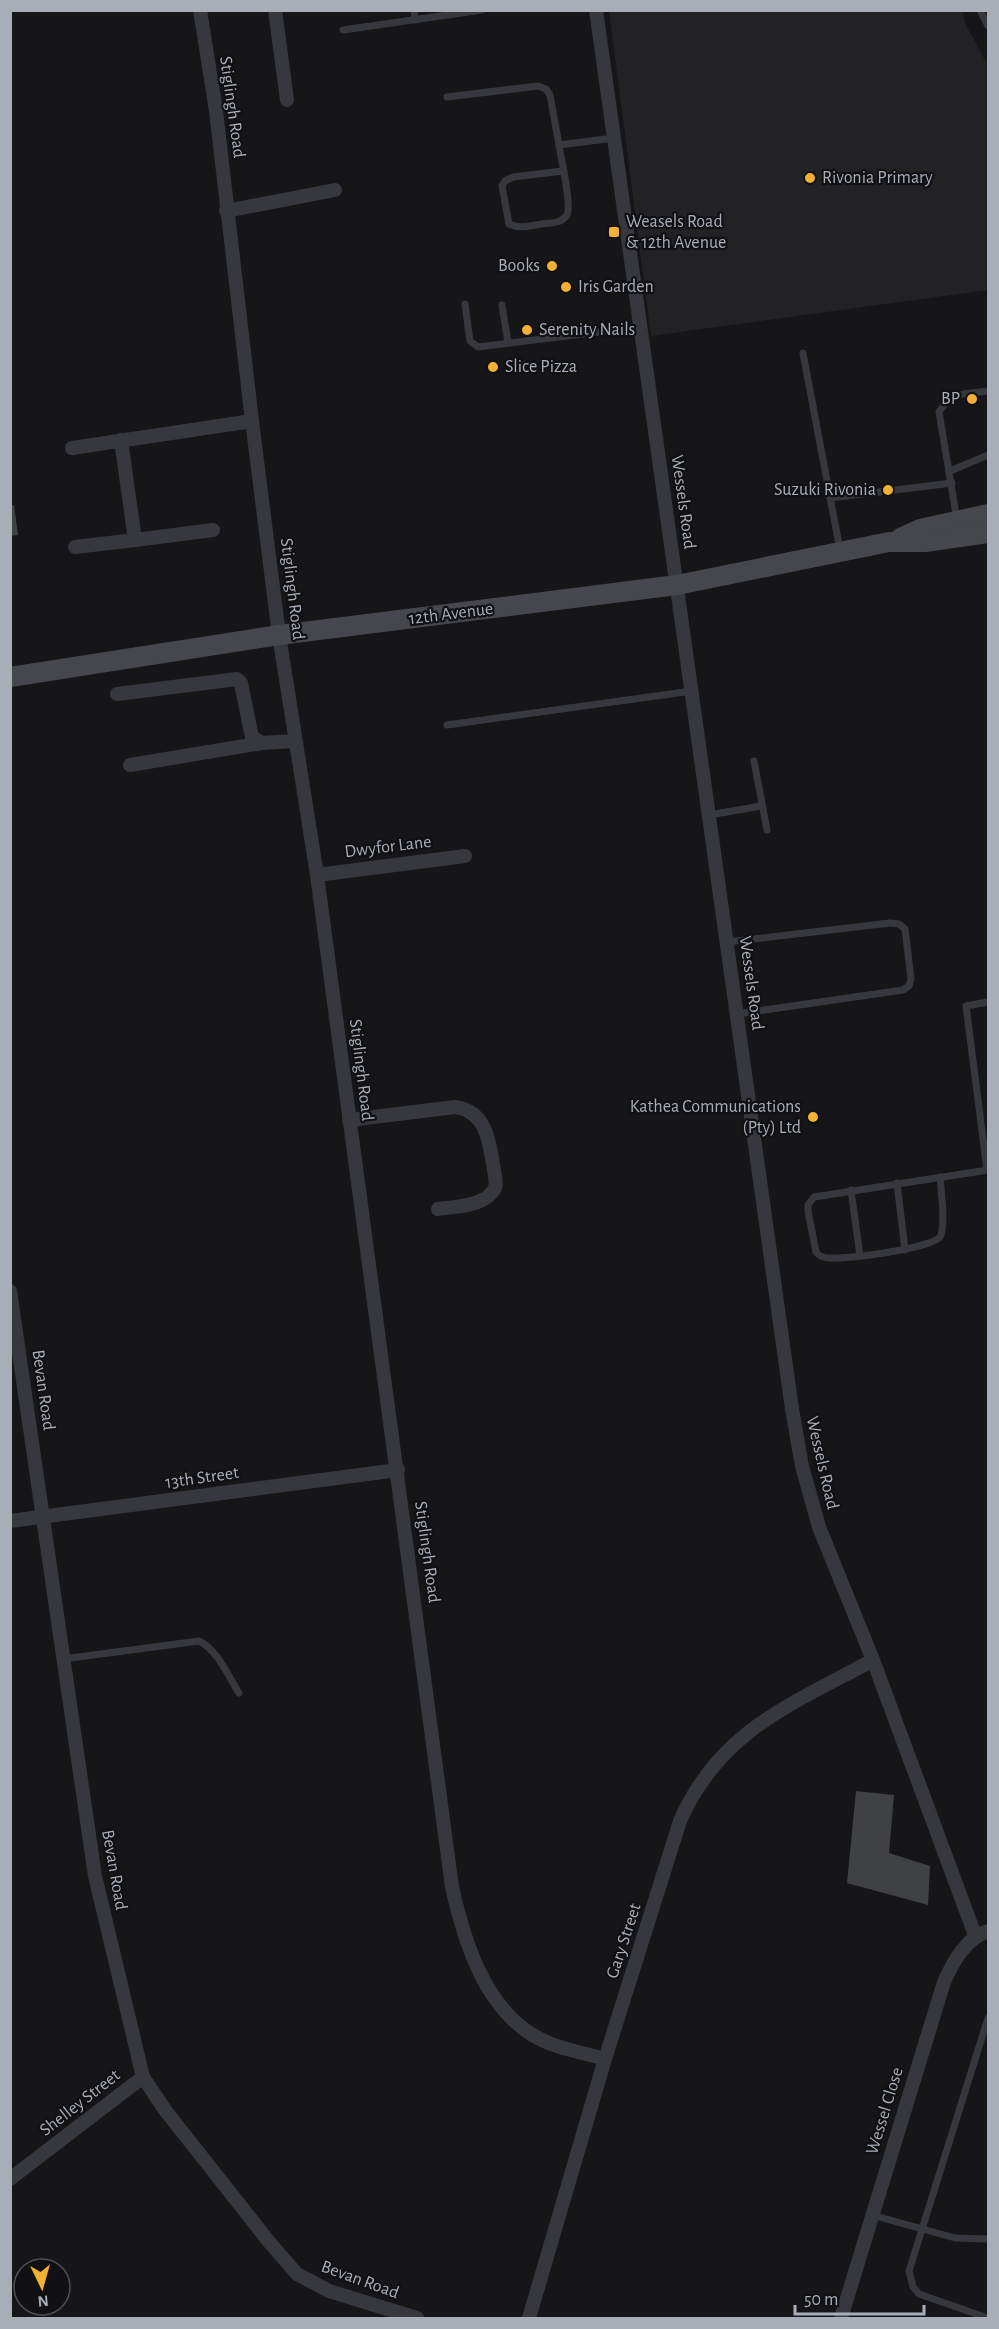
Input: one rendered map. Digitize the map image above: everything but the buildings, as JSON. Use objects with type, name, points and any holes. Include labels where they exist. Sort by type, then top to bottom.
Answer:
[{"type":"main road","name":"12th Avenue","points":[[10,677],[279,635],[677,585],[889,542],[920,529],[988,514]]},
{"type":"main road","name":"12th Avenue","points":[[889,542],[925,542],[988,533]]},
{"type":"street","name":"Stiglingh Road","points":[[200,10],[216,111],[226,211],[279,635],[317,875],[452,1887],[463,1932],[490,1991],[514,2021],[551,2044],[605,2059]]},
{"type":"street","points":[[275,10],[287,100]]},
{"type":"street","name":"Wessels Road","points":[[596,10],[792,1409],[802,1466],[819,1527],[982,1933]]},
{"type":"street","points":[[226,211],[335,190]]},
{"type":"street","points":[[72,448],[252,421]]},
{"type":"street","points":[[121,440],[135,540]]},
{"type":"street","points":[[75,548],[213,530]]},
{"type":"street","points":[[117,694],[237,679],[241,683],[252,737],[262,743]]},
{"type":"street","points":[[130,765],[262,743],[295,741]]},
{"type":"street","name":"Dwyfor Lane","points":[[317,875],[465,856]]},
{"type":"street","points":[[349,1120],[455,1107],[467,1109],[474,1114],[489,1139],[496,1184],[490,1195],[478,1202],[438,1209]]},
{"type":"street","name":"Bevan Road","points":[[10,1291],[95,1876],[142,2077],[165,2110],[297,2274],[329,2291],[417,2319]]},
{"type":"street","name":"13th Street","points":[[10,1521],[398,1470]]},
{"type":"street","name":"Gary Street","points":[[530,2319],[605,2059],[680,1821],[697,1786],[731,1746],[751,1730],[873,1660]]},
{"type":"street","name":"Wessel Close","points":[[841,2319],[944,1982],[953,1963],[982,1933]]},
{"type":"street","name":"Shelley Street","points":[[10,2179],[142,2077]]},
{"type":"lane","points":[[414,10],[415,20]]},
{"type":"lane","points":[[343,30],[482,10]]},
{"type":"lane","points":[[980,10],[988,26]]},
{"type":"lane","points":[[447,97],[538,86],[546,89],[550,95],[559,145],[569,209],[566,217],[559,222],[516,228],[509,224],[502,186],[505,181],[513,177],[563,171]]},
{"type":"lane","points":[[559,145],[614,138]]},
{"type":"lane","points":[[465,304],[470,341],[473,345],[478,346],[640,327]]},
{"type":"lane","points":[[502,305],[508,343]]},
{"type":"lane","points":[[803,353],[841,552]]},
{"type":"lane","points":[[957,520],[940,420],[941,405],[946,400],[963,394],[988,391]]},
{"type":"lane","points":[[950,471],[988,455]]},
{"type":"lane","points":[[830,498],[952,483]]},
{"type":"lane","points":[[447,725],[692,691]]},
{"type":"lane","points":[[754,761],[767,830]]},
{"type":"lane","points":[[709,815],[761,806]]},
{"type":"lane","points":[[727,942],[890,923],[899,924],[905,929],[911,979],[909,986],[903,990],[737,1014]]},
{"type":"lane","points":[[940,1177],[942,1232],[934,1242],[905,1250],[860,1256],[824,1258],[816,1252],[808,1211],[808,1205],[814,1197],[851,1190],[897,1183],[988,1170],[966,1006],[988,1002]]},
{"type":"lane","points":[[897,1183],[905,1250]]},
{"type":"lane","points":[[851,1190],[860,1256]]},
{"type":"lane","points":[[63,1659],[200,1641],[207,1645],[239,1693]]},
{"type":"lane","points":[[988,2018],[909,2271],[913,2288],[927,2298],[971,2316],[988,2318]]},
{"type":"lane","points":[[872,2215],[955,2238],[988,2239]]},
{"type":"shaded area","name":"Rivonia Primary","points":[[609,11],[963,11],[965,23],[988,66],[988,290],[651,336]]},
{"type":"place","name":"Rivonia Primary","points":[[810,178]]},
{"type":"place","name":"Weasels Road & 12th Avenue","points":[[614,232]]},
{"type":"place","name":"Books","points":[[552,266]]},
{"type":"place","name":"Iris Garden","points":[[566,287]]},
{"type":"place","name":"Serenity Nails","points":[[527,330]]},
{"type":"place","name":"Slice Pizza","points":[[493,367]]},
{"type":"place","name":"BP","points":[[972,399]]},
{"type":"place","name":"Suzuki Rivonia","points":[[888,490]]},
{"type":"place","name":"Kathea Communications (Pty) Ltd","points":[[813,1117]]}]
